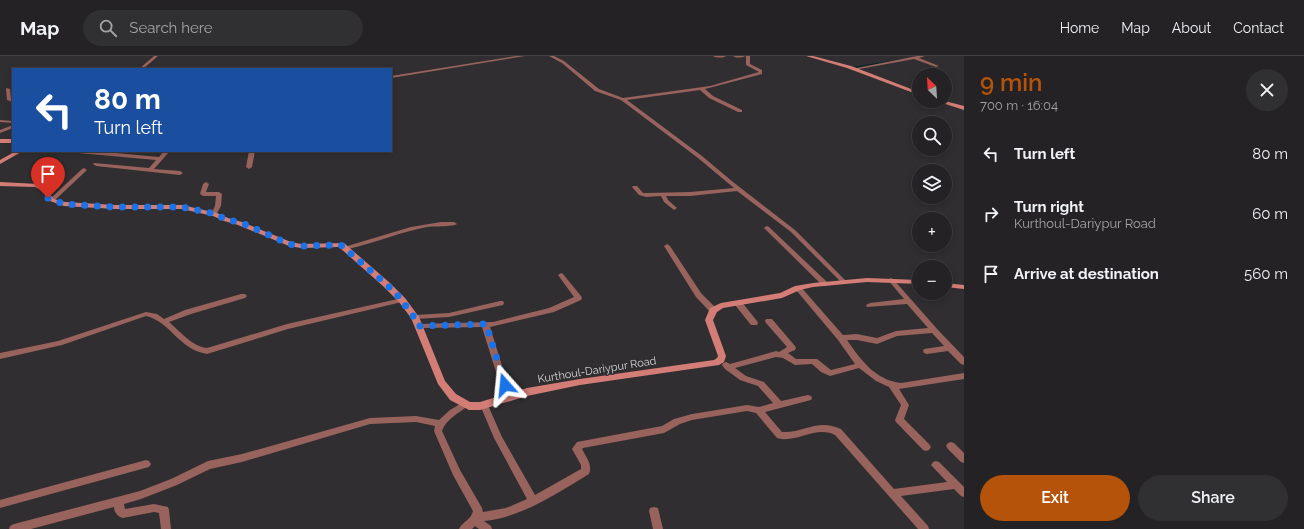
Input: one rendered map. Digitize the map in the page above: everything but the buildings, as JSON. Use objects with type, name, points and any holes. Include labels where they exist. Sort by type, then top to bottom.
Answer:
[{"type":"street","points":[[142,68],[156,56]]},
{"type":"street","points":[[392,77],[523,56]]},
{"type":"street","points":[[551,56],[563,62],[597,90],[624,99],[700,156],[738,189],[793,231],[844,282]]},
{"type":"street","points":[[715,56],[724,56]]},
{"type":"street","points":[[735,56],[743,56]]},
{"type":"street","points":[[624,99],[728,83],[761,73],[761,71],[748,65],[748,56]]},
{"type":"street","points":[[808,56],[854,69],[912,91]]},
{"type":"street","points":[[854,69],[890,60],[923,56]]},
{"type":"street","points":[[915,57],[937,66]]},
{"type":"street","points":[[701,88],[711,98],[740,112]]},
{"type":"street","points":[[8,89],[9,100]]},
{"type":"street","points":[[952,105],[964,108]]},
{"type":"street","points":[[0,121],[12,126]]},
{"type":"street","points":[[1,131],[12,126]]},
{"type":"street","points":[[0,141],[12,141]]},
{"type":"street","points":[[0,162],[18,152]]},
{"type":"street","points":[[88,152],[160,159]]},
{"type":"street","points":[[151,169],[166,152]]},
{"type":"street","points":[[249,167],[252,152]]},
{"type":"street","points":[[96,164],[180,173]]},
{"type":"street","points":[[52,200],[84,170]]},
{"type":"street","points":[[0,184],[36,185],[43,189],[48,198],[64,204],[105,206],[174,206],[214,214],[226,220],[240,222],[289,244],[301,246],[335,244],[346,248],[360,263],[387,285],[402,300],[419,326],[441,382],[448,392],[465,404],[440,424],[438,431],[456,472],[478,511],[476,518],[464,529]]},
{"type":"street","points":[[206,184],[203,194],[219,194],[218,206],[214,214]]},
{"type":"street","points":[[635,187],[644,194],[663,195],[738,189]]},
{"type":"street","points":[[663,195],[674,208]]},
{"type":"street","points":[[346,248],[424,226],[440,223],[454,224]]},
{"type":"street","points":[[767,228],[825,284]]},
{"type":"street","points":[[667,246],[698,295],[713,310]]},
{"type":"street","points":[[419,326],[486,324],[551,310],[576,300],[577,296],[561,275]]},
{"type":"street","points":[[891,280],[924,317],[932,330],[964,362]]},
{"type":"street","points":[[779,405],[761,384],[743,378],[721,360],[722,356],[709,320],[713,310],[721,306],[782,295],[798,288],[825,284],[891,280],[912,282]]},
{"type":"street","points":[[952,286],[964,287]]},
{"type":"street","points":[[798,288],[841,338],[860,365],[880,380],[893,386],[901,386],[964,376]]},
{"type":"street","points":[[163,322],[188,312],[243,296]]},
{"type":"street","points":[[0,356],[64,341],[146,314],[155,316],[196,348],[208,351],[287,327],[402,300]]},
{"type":"street","points":[[870,305],[910,301]]},
{"type":"street","points":[[414,317],[449,314],[500,303]]},
{"type":"street","points":[[738,303],[754,323]]},
{"type":"street","points":[[728,367],[770,355],[781,354],[792,348],[769,321]]},
{"type":"street","points":[[486,324],[508,398]]},
{"type":"street","points":[[841,338],[857,337],[877,341],[896,334],[932,330]]},
{"type":"street","points":[[927,351],[950,348]]},
{"type":"street","points":[[781,354],[795,362],[814,361],[830,373],[860,365]]},
{"type":"street","name":"Kurthoul-Dariypur Road","points":[[465,404],[474,407],[580,382],[708,365],[721,360]]},
{"type":"street","points":[[893,386],[905,405],[899,420],[926,447]]},
{"type":"street","points":[[476,518],[494,516],[533,500],[586,471],[586,465],[577,449],[580,445],[664,429],[677,421],[692,416],[747,408],[759,410],[808,398]]},
{"type":"street","points":[[484,405],[498,438],[533,500]]},
{"type":"street","points":[[759,410],[780,435],[791,436],[825,428],[833,429],[894,493],[924,529]]},
{"type":"street","points":[[14,529],[141,495],[208,465],[242,458],[370,421],[416,419],[440,424]]},
{"type":"street","points":[[951,446],[964,458]]},
{"type":"street","points":[[0,504],[146,464]]},
{"type":"street","points":[[936,465],[964,493]]},
{"type":"street","points":[[894,493],[956,485]]},
{"type":"street","points":[[119,500],[119,509],[123,514],[160,508],[164,510],[166,529]]},
{"type":"street","points":[[654,511],[658,529]]},
{"type":"street","points":[[476,518],[487,529]]},
{"type":"waterway","points":[[856,67],[904,59]]},
{"type":"route","points":[[48,198],[64,204],[115,207],[169,205],[182,207],[216,214],[226,220],[240,222],[289,244],[301,246],[341,245],[395,292],[419,326],[486,324],[505,385]]}]
